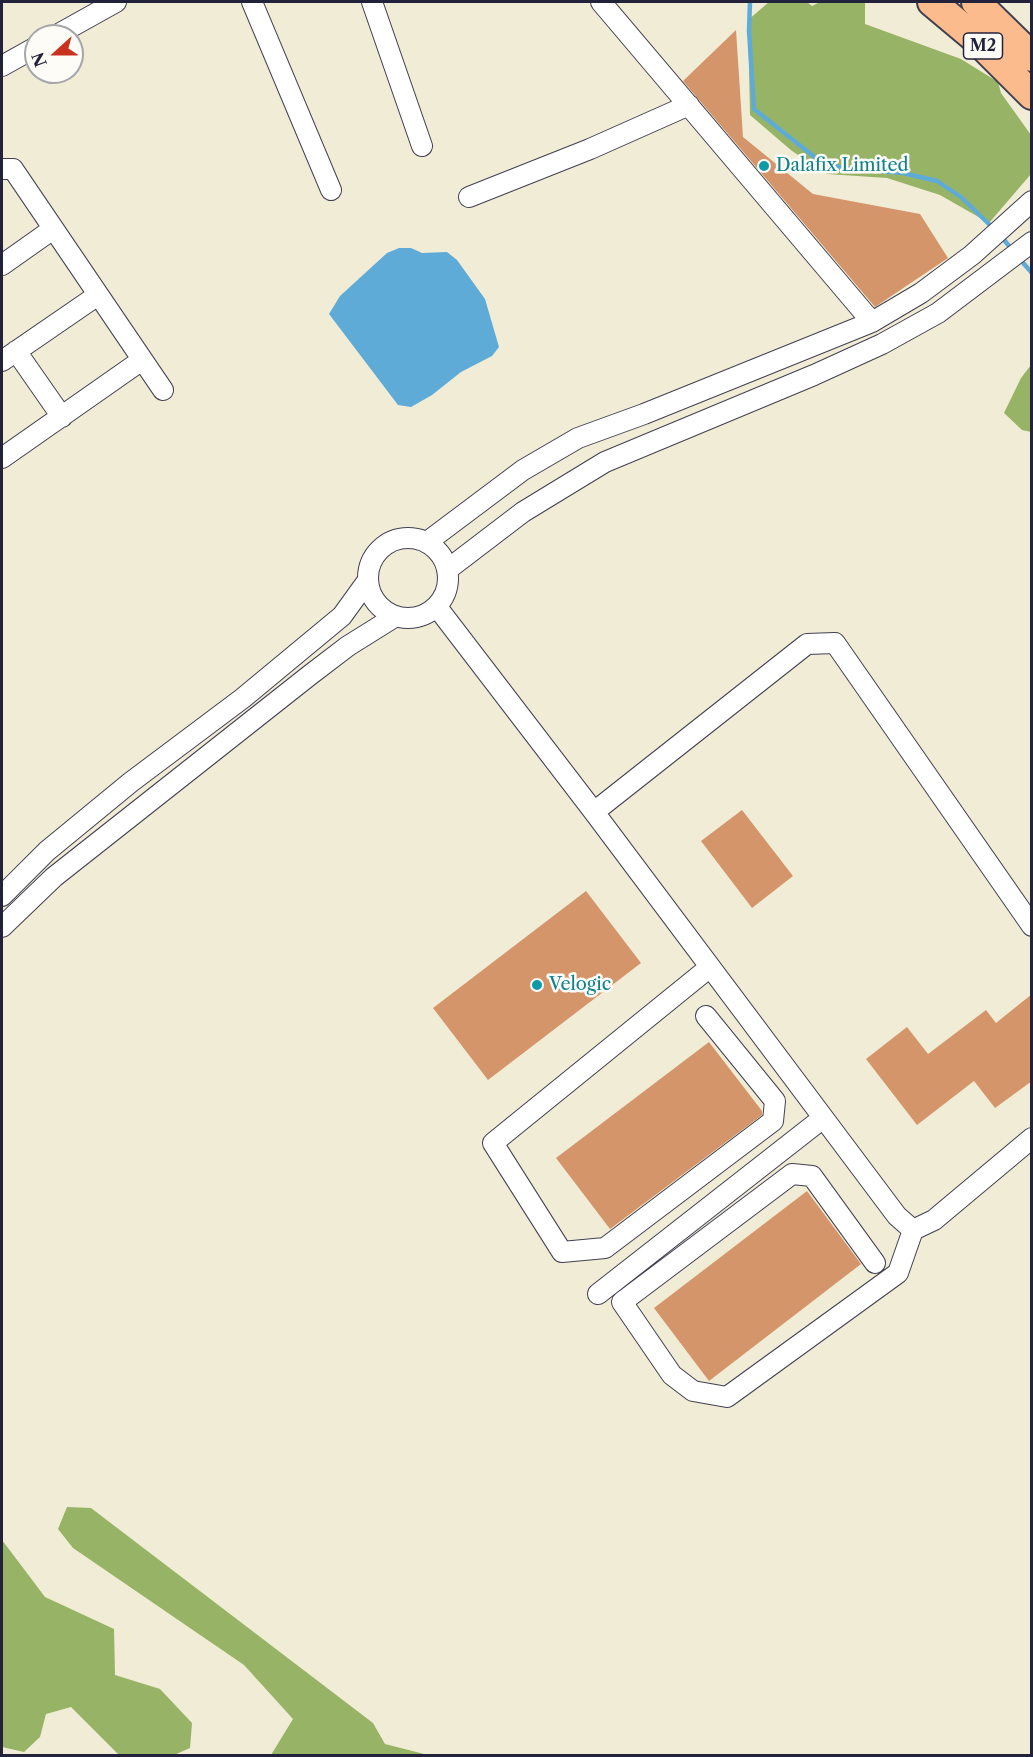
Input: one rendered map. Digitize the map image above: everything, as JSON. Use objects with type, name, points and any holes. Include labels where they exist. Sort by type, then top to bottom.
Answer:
[{"type":"highway","name":"M2","points":[[932,2],[975,38],[1032,95]]},
{"type":"highway","name":"M2","points":[[976,2],[1032,57]]},
{"type":"street","points":[[77,24],[116,2]]},
{"type":"street","points":[[252,2],[331,190]]},
{"type":"street","points":[[372,2],[422,146]]},
{"type":"street","points":[[601,2],[872,322]]},
{"type":"street","points":[[2,66],[24,54]]},
{"type":"street","points":[[470,197],[590,149],[689,105]]},
{"type":"street","points":[[2,169],[13,169],[163,390]]},
{"type":"street","points":[[427,542],[523,470],[578,438],[644,414],[872,322],[921,293],[972,255],[1032,201]]},
{"type":"street","points":[[2,266],[53,229]]},
{"type":"street","points":[[447,570],[523,512],[605,462],[814,375],[882,344],[938,313],[1032,242]]},
{"type":"street","points":[[62,417],[9,356],[98,295]]},
{"type":"street","points":[[2,458],[142,360]]},
{"type":"street","points":[[2,896],[47,851],[131,782],[243,698],[342,616],[368,580],[374,557],[392,541],[410,538],[427,542],[443,559],[447,570],[446,591],[437,607],[421,616],[396,616],[348,646],[54,877],[2,927]]},
{"type":"street","points":[[368,580],[376,602],[396,616]]},
{"type":"street","points":[[437,607],[897,1216],[913,1230]]},
{"type":"street","points":[[594,812],[807,644],[835,643],[1032,926]]},
{"type":"street","points":[[706,1016],[775,1101],[773,1121],[605,1248],[562,1252],[493,1143],[710,967]]},
{"type":"street","points":[[598,1294],[823,1118]]},
{"type":"street","points":[[875,1263],[812,1176],[792,1174],[622,1302],[672,1375],[693,1391],[727,1397],[898,1273],[913,1230],[934,1220],[1032,1138]]},
{"type":"green space","points":[[769,2],[807,2],[812,6],[820,2],[865,2],[865,24],[961,59],[998,82],[1001,93],[1031,135],[1031,174],[989,223],[940,195],[887,178],[827,174],[792,151],[750,115],[748,20]]},
{"type":"green space","points":[[1031,365],[1031,432],[1022,430],[1004,413],[1021,378]]},
{"type":"green space","points":[[67,1507],[91,1508],[373,1723],[385,1744],[428,1755],[271,1755],[293,1719],[244,1665],[73,1548],[58,1529]]},
{"type":"green space","points":[[2,1540],[45,1597],[114,1629],[115,1675],[160,1689],[192,1723],[190,1748],[174,1755],[119,1755],[71,1707],[46,1714],[40,1737],[24,1752],[2,1747]]},
{"type":"water","points":[[399,248],[411,248],[422,253],[447,252],[457,260],[485,299],[499,347],[492,356],[461,372],[432,395],[411,407],[398,405],[329,314],[340,296],[387,253]]},
{"type":"building","name":"Dalafix Limited","points":[[736,30],[743,137],[813,194],[920,214],[948,258],[875,307],[683,81]]},
{"type":"building","points":[[742,810],[793,876],[752,908],[701,841]]},
{"type":"building","name":"Velogic","points":[[586,891],[641,963],[488,1080],[433,1008]]},
{"type":"building","points":[[1032,994],[1032,1081],[995,1108],[974,1081],[917,1125],[866,1059],[907,1027],[928,1054],[986,1010],[996,1023]]},
{"type":"building","points":[[709,1042],[762,1111],[762,1115],[610,1229],[556,1158]]},
{"type":"building","points":[[807,1191],[861,1264],[709,1381],[654,1308]]},
{"type":"waterway","points":[[750,2],[749,30],[754,109],[817,159],[842,168],[903,173],[937,181],[961,197],[993,228]]},
{"type":"waterway","points":[[1001,236],[1013,251]]},
{"type":"waterway","points":[[1018,257],[1032,273]]},
{"type":"place","name":"Dalafix Limited","points":[[764,166]]},
{"type":"place","name":"Velogic","points":[[537,985]]}]
